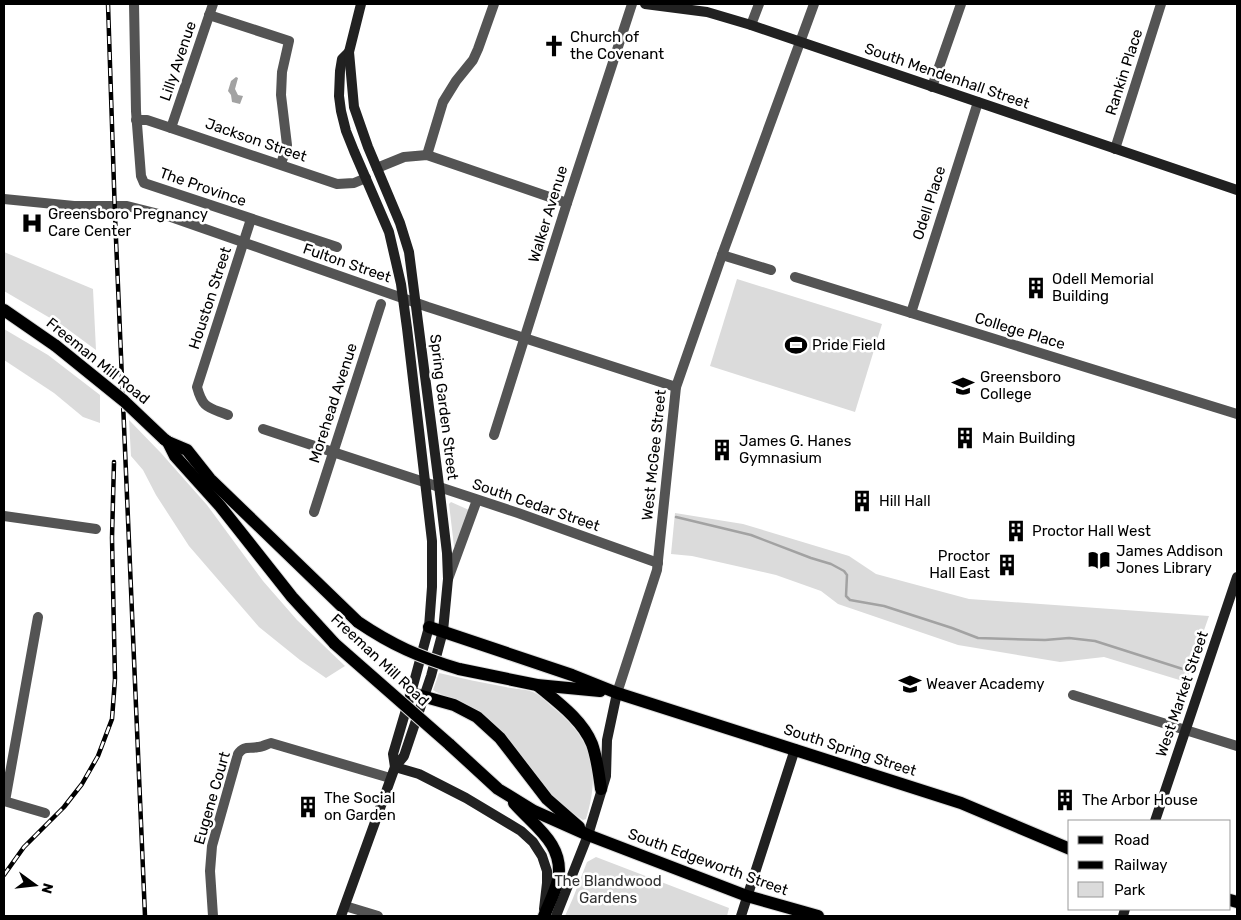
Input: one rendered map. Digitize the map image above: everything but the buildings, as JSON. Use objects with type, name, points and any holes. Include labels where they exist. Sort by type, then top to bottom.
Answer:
[{"type":"main road","name":"Spring Garden Street","points":[[341,916],[394,767],[404,756],[425,698],[443,631],[448,579],[440,488],[409,252],[400,223],[354,107],[349,52],[361,4]]},
{"type":"main road","name":"South Mendenhall Street","points":[[645,4],[707,12],[751,25],[1237,190]]},
{"type":"main road","name":"Spring Garden Street","points":[[349,52],[342,59],[340,71],[339,96],[341,111],[346,131],[389,232],[403,298],[432,541],[433,567],[429,627],[393,754],[394,767]]},
{"type":"main road","name":"Freeman Mill Road","points":[[4,310],[56,346],[124,401],[166,440],[187,450],[210,478],[358,622],[401,649],[428,660],[459,669],[536,685],[618,693]]},
{"type":"main road","name":"Freeman Mill Road","points":[[166,440],[175,456],[220,506],[292,597],[335,644],[507,795],[588,835]]},
{"type":"main road","name":"West Market Street","points":[[1155,820],[1237,577]]},
{"type":"main road","points":[[429,627],[572,675],[618,693]]},
{"type":"main road","points":[[536,685],[580,724],[591,742],[602,789]]},
{"type":"main road","name":"South Spring Street","points":[[618,693],[962,804],[1068,848]]},
{"type":"main road","name":"West McGee Street","points":[[556,916],[588,835],[606,776],[608,729],[618,693]]},
{"type":"main road","points":[[411,694],[454,705],[477,717],[500,738],[547,798],[588,835]]},
{"type":"main road","points":[[741,916],[795,749]]},
{"type":"main road","points":[[394,767],[419,774],[466,798],[521,831],[533,842],[542,856],[547,871],[548,883],[544,916]]},
{"type":"main road","points":[[507,795],[527,818],[548,837],[556,852],[558,878],[544,916]]},
{"type":"main road","name":"South Edgeworth Street","points":[[588,835],[747,896],[818,916]]},
{"type":"street","name":"The Province","points":[[134,4],[136,120],[141,176],[144,183],[337,247]]},
{"type":"street","name":"Lilly Avenue","points":[[171,128],[213,4]]},
{"type":"street","points":[[427,155],[444,102],[456,81],[473,60],[494,4]]},
{"type":"street","name":"Walker Avenue","points":[[494,434],[566,203],[632,4]]},
{"type":"street","points":[[751,25],[758,4]]},
{"type":"street","name":"West McGee Street","points":[[618,693],[658,563],[676,387],[814,4]]},
{"type":"street","points":[[932,87],[961,4]]},
{"type":"street","name":"Rankin Place","points":[[1115,149],[1161,4]]},
{"type":"street","points":[[209,15],[289,40],[282,72],[281,95],[287,145],[281,164]]},
{"type":"street","name":"Odell Place","points":[[911,313],[978,102]]},
{"type":"street","name":"Jackson Street","points":[[136,120],[147,120],[337,184],[354,183],[366,178]]},
{"type":"street","points":[[377,168],[404,157],[427,155],[566,203]]},
{"type":"street","name":"Fulton Street","points":[[4,198],[74,206],[127,206],[172,217],[244,244],[416,303],[676,387]]},
{"type":"street","name":"Houston Street","points":[[228,415],[208,407],[201,401],[198,387],[251,219]]},
{"type":"street","points":[[722,255],[771,270]]},
{"type":"street","name":"College Place","points":[[795,277],[1237,414]]},
{"type":"street","name":"Morehead Avenue","points":[[314,512],[381,304]]},
{"type":"street","name":"South Cedar Street","points":[[263,429],[658,563]]},
{"type":"street","points":[[448,579],[476,500]]},
{"type":"street","points":[[4,516],[96,530]]},
{"type":"street","points":[[38,618],[4,801],[44,813]]},
{"type":"street","points":[[1073,695],[1237,746]]},
{"type":"street","name":"Eugene Court","points":[[213,916],[210,871],[212,846],[238,754],[243,748],[257,748],[270,743],[390,778]]},
{"type":"street","points":[[345,906],[378,916]]},
{"type":"green space","points":[[4,252],[93,289],[96,350],[62,325],[4,291]]},
{"type":"green space","name":"Pride Field","points":[[737,279],[882,324],[855,412],[710,366]]},
{"type":"green space","points":[[4,329],[48,355],[100,395],[100,423],[83,417],[54,393],[4,360]]},
{"type":"green space","points":[[129,420],[207,505],[263,581],[297,620],[345,666],[326,678],[259,627],[189,546],[156,495],[143,470],[131,456]]},
{"type":"green space","points":[[451,502],[469,510],[455,547],[449,504]]},
{"type":"green space","points":[[675,513],[743,524],[849,556],[876,574],[969,599],[1209,616],[1186,682],[1104,657],[1060,662],[958,645],[838,604],[821,591],[776,575],[692,556],[671,554]]},
{"type":"green space","points":[[439,673],[532,692],[569,722],[586,746],[593,773],[593,787],[586,819],[583,820],[557,803],[499,728],[485,716],[465,704],[433,690]]},
{"type":"green space","name":"The Blandwood Gardens","points":[[596,857],[729,908],[727,916],[565,916],[587,862]]},
{"type":"shaded area","points":[[236,77],[238,78],[235,89],[238,95],[243,96],[240,104],[232,102],[228,91],[231,81]]},
{"type":"waterway","points":[[676,517],[751,535],[831,564],[844,571],[847,575],[846,596],[850,600],[884,606],[978,638],[1045,640],[1069,638],[1095,641],[1189,671]]},
{"type":"railway","points":[[108,4],[115,216],[145,916]]},
{"type":"railway","points":[[4,875],[24,847],[64,807],[82,784],[98,756],[112,719],[115,679],[112,538],[114,462]]},
{"type":"place","name":"Church of the Covenant","points":[[554,46]]},
{"type":"place","name":"Greensboro Pregnancy Care Center","points":[[32,223]]},
{"type":"place","name":"Odell Memorial Building","points":[[1036,288]]},
{"type":"place","name":"Pride Field","points":[[796,345]]},
{"type":"place","name":"Greensboro College","points":[[963,386]]},
{"type":"place","name":"Main Building","points":[[965,438]]},
{"type":"place","name":"James G. Hanes Gymnasium","points":[[722,450]]},
{"type":"place","name":"Hill Hall","points":[[862,501]]},
{"type":"place","name":"Proctor Hall West","points":[[1016,531]]},
{"type":"place","name":"James Addison Jones Library","points":[[1099,560]]},
{"type":"place","name":"Proctor Hall East","points":[[1007,565]]},
{"type":"place","name":"Weaver Academy","points":[[910,684]]},
{"type":"place","name":"The Arbor House","points":[[1065,800]]},
{"type":"place","name":"The Social on Garden","points":[[308,807]]}]
